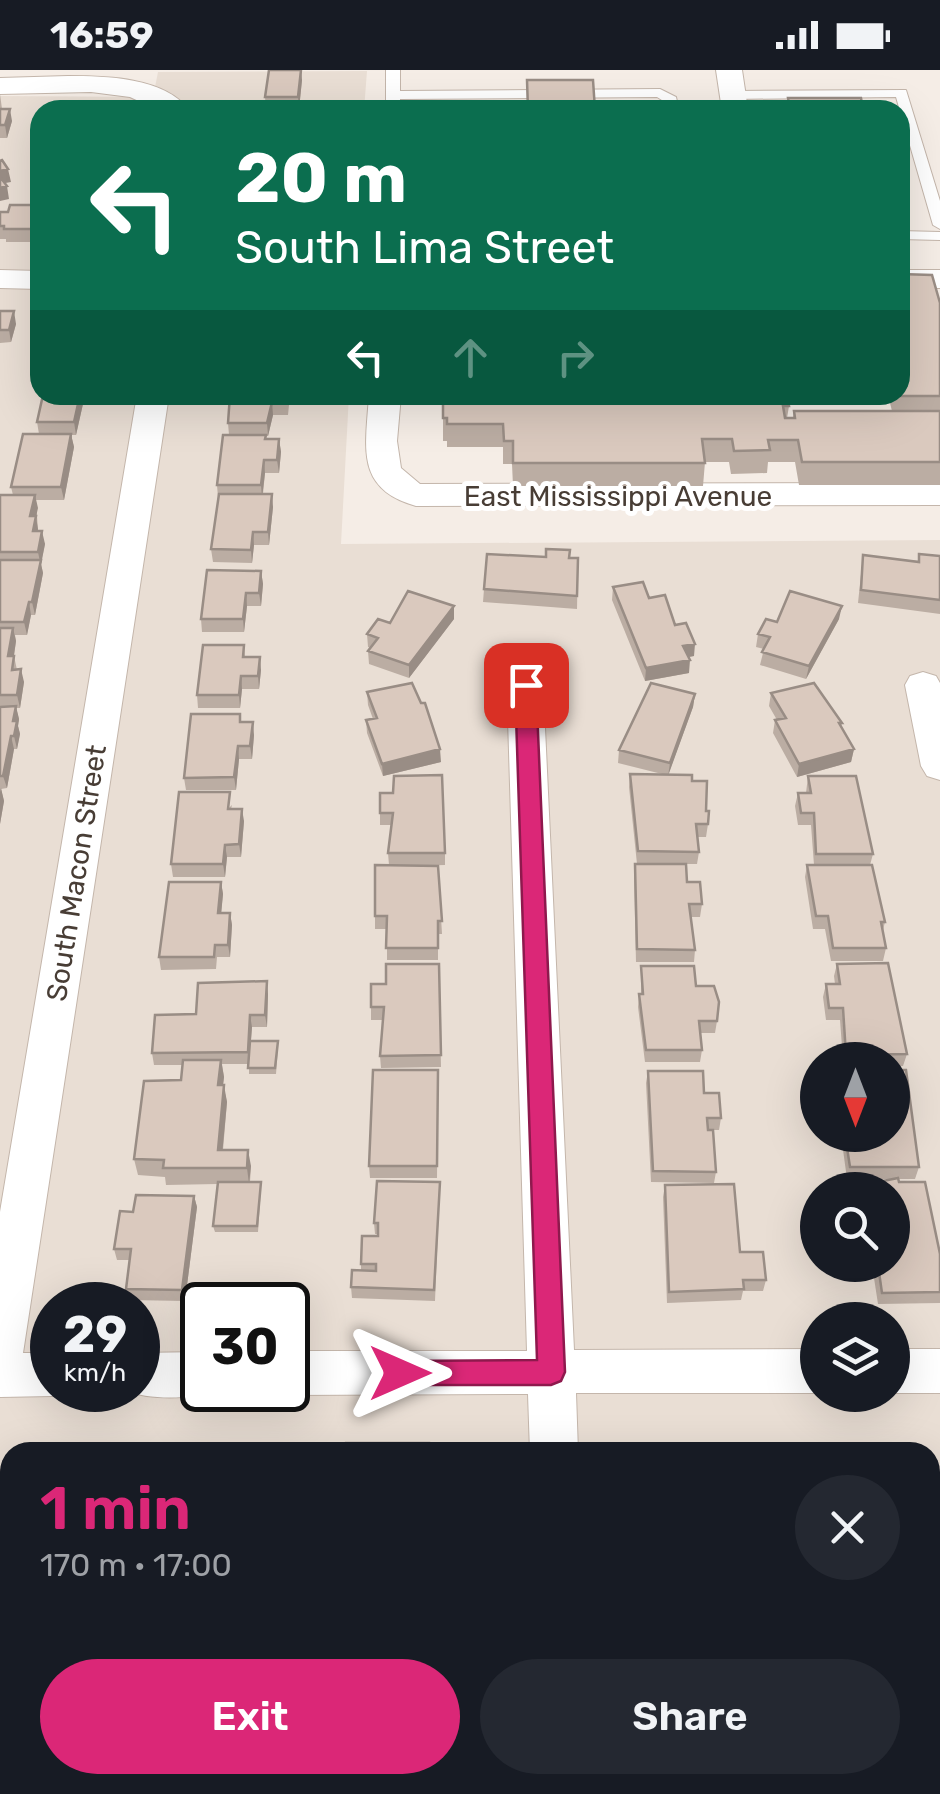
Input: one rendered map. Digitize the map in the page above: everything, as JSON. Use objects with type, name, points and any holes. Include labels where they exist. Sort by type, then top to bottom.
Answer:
[{"type":"street","points":[[0,86],[128,89],[160,100]]},
{"type":"street","points":[[910,278],[940,279]]},
{"type":"street","points":[[0,279],[30,280]]},
{"type":"street","name":"South Macon Street","points":[[0,1352],[150,405]]},
{"type":"street","name":"East Mississippi Avenue","points":[[385,405],[382,472],[392,485],[416,495],[940,494]]},
{"type":"street","points":[[526,685],[554,1442]]},
{"type":"street","points":[[923,685],[940,766]]},
{"type":"street","points":[[910,1371],[940,1371]]},
{"type":"street","points":[[310,1374],[800,1372]]},
{"type":"street","points":[[0,1374],[30,1374]]},
{"type":"lane","points":[[393,70],[393,100]]},
{"type":"lane","points":[[732,92],[902,93],[904,100]]},
{"type":"lane","points":[[452,100],[660,93],[671,100]]},
{"type":"lane","points":[[910,121],[940,224]]},
{"type":"lane","points":[[910,235],[940,236]]},
{"type":"shaded area","points":[[367,71],[365,100],[30,100],[30,405],[348,405],[341,544],[940,540],[940,1442],[0,1442],[0,96],[153,97],[158,72]]},
{"type":"building","points":[[269,70],[301,70],[298,97],[265,97]]},
{"type":"building","points":[[527,80],[593,80],[594,100],[528,100]]},
{"type":"building","points":[[788,98],[861,100],[788,100]]},
{"type":"building","points":[[0,109],[10,109],[5,125],[0,125]]},
{"type":"building","points":[[10,205],[30,205],[30,229],[0,226],[0,212],[8,212]]},
{"type":"building","points":[[910,274],[932,275],[940,303],[940,396],[910,396]]},
{"type":"building","points":[[0,311],[14,311],[9,330],[0,330]]},
{"type":"building","points":[[41,405],[78,405],[74,422],[37,422]]},
{"type":"building","points":[[229,405],[271,405],[267,423],[228,423]]},
{"type":"building","points":[[443,405],[789,405],[783,406],[785,418],[795,418],[794,411],[940,411],[940,462],[802,462],[798,440],[768,440],[770,450],[734,451],[732,439],[702,439],[705,463],[513,463],[513,441],[504,441],[503,424],[447,424],[447,418],[443,418]]},
{"type":"building","points":[[23,434],[71,434],[61,487],[11,487]]},
{"type":"building","points":[[223,435],[266,435],[265,439],[279,439],[277,460],[264,460],[261,485],[217,485]]},
{"type":"building","points":[[219,494],[272,494],[268,532],[253,532],[251,550],[211,549]]},
{"type":"building","points":[[0,495],[35,495],[30,516],[36,516],[33,531],[42,531],[38,552],[0,552]]},
{"type":"building","points":[[546,549],[570,550],[569,558],[578,558],[577,596],[484,589],[487,554],[546,557]]},
{"type":"building","points":[[919,554],[940,556],[940,600],[861,590],[863,555],[919,562]]},
{"type":"building","points":[[0,560],[41,560],[24,622],[0,622]]},
{"type":"building","points":[[207,570],[261,571],[259,593],[246,593],[243,619],[201,619]]},
{"type":"building","points":[[643,582],[649,598],[665,595],[675,625],[686,623],[695,644],[683,646],[690,660],[646,668],[613,587]]},
{"type":"building","points":[[408,591],[454,606],[409,665],[368,651],[378,638],[367,634],[378,619],[390,623]]},
{"type":"building","points":[[790,591],[842,606],[809,666],[762,652],[770,637],[758,634],[766,619],[777,622]]},
{"type":"building","points":[[0,628],[13,628],[8,656],[14,656],[12,670],[21,669],[17,695],[0,695]]},
{"type":"building","points":[[203,645],[244,645],[243,657],[260,657],[258,676],[241,676],[239,695],[197,695]]},
{"type":"building","points":[[412,683],[421,703],[425,703],[440,749],[382,764],[366,720],[377,718],[367,692]]},
{"type":"building","points":[[651,683],[695,694],[670,763],[619,750]]},
{"type":"building","points":[[814,683],[842,723],[854,749],[799,764],[775,720],[786,718],[771,693]]},
{"type":"building","points":[[16,706],[14,736],[0,776],[0,707]]},
{"type":"building","points":[[191,714],[240,714],[240,722],[253,722],[250,746],[238,746],[234,777],[184,778]]},
{"type":"building","points":[[630,774],[692,775],[692,781],[707,781],[708,824],[696,824],[699,852],[638,851]]},
{"type":"building","points":[[442,775],[445,853],[388,853],[393,813],[380,813],[380,793],[393,793],[394,776]]},
{"type":"building","points":[[808,776],[856,776],[873,854],[816,854],[814,813],[801,813],[798,793],[811,793]]},
{"type":"building","points":[[179,792],[230,792],[228,809],[242,809],[239,844],[225,845],[223,864],[171,864]]},
{"type":"building","points":[[635,864],[686,864],[687,882],[700,882],[702,904],[689,904],[695,950],[637,949]]},
{"type":"building","points":[[375,865],[438,866],[442,921],[438,921],[438,948],[386,948],[387,916],[375,916]]},
{"type":"building","points":[[807,865],[872,865],[885,922],[881,922],[886,948],[833,948],[828,916],[816,916]]},
{"type":"building","points":[[169,882],[221,882],[218,913],[230,913],[228,945],[215,945],[214,957],[159,957]]},
{"type":"building","points":[[888,963],[904,1042],[845,1042],[843,1008],[829,1008],[826,984],[840,984],[837,964]]},
{"type":"building","points":[[386,964],[439,964],[441,1055],[380,1056],[384,1007],[371,1007],[371,984],[386,984]]},
{"type":"building","points":[[641,966],[694,966],[696,986],[714,986],[719,1002],[717,1021],[699,1021],[702,1050],[646,1050],[639,994],[643,994]]},
{"type":"building","points":[[267,981],[265,1015],[250,1015],[248,1052],[152,1053],[155,1015],[196,1014],[198,983]]},
{"type":"building","points":[[250,1041],[278,1041],[275,1068],[248,1068]]},
{"type":"building","points":[[183,1060],[221,1060],[218,1085],[224,1085],[218,1150],[248,1150],[247,1168],[163,1168],[164,1160],[134,1159],[144,1081],[181,1080]]},
{"type":"building","points":[[373,1070],[438,1070],[437,1166],[369,1166]]},
{"type":"building","points":[[648,1071],[703,1071],[704,1093],[719,1093],[721,1118],[707,1118],[708,1130],[713,1130],[716,1172],[653,1171]]},
{"type":"building","points":[[910,1100],[919,1167],[850,1167],[848,1152],[910,1152]]},
{"type":"building","points":[[377,1181],[440,1182],[434,1290],[351,1287],[352,1270],[376,1271],[376,1264],[361,1264],[362,1236],[378,1236],[378,1223],[374,1223]]},
{"type":"building","points":[[218,1182],[261,1182],[257,1226],[213,1226]]},
{"type":"building","points":[[910,1182],[925,1182],[940,1254],[940,1292],[882,1293],[880,1282],[910,1282]]},
{"type":"building","points":[[734,1184],[740,1252],[763,1252],[766,1280],[743,1280],[744,1289],[669,1292],[665,1185]]},
{"type":"building","points":[[136,1195],[194,1196],[180,1290],[160,1290],[160,1282],[127,1282],[131,1249],[114,1249],[120,1211],[133,1212]]},
{"type":"route","points":[[400,1373],[551,1372],[526,685]]}]
